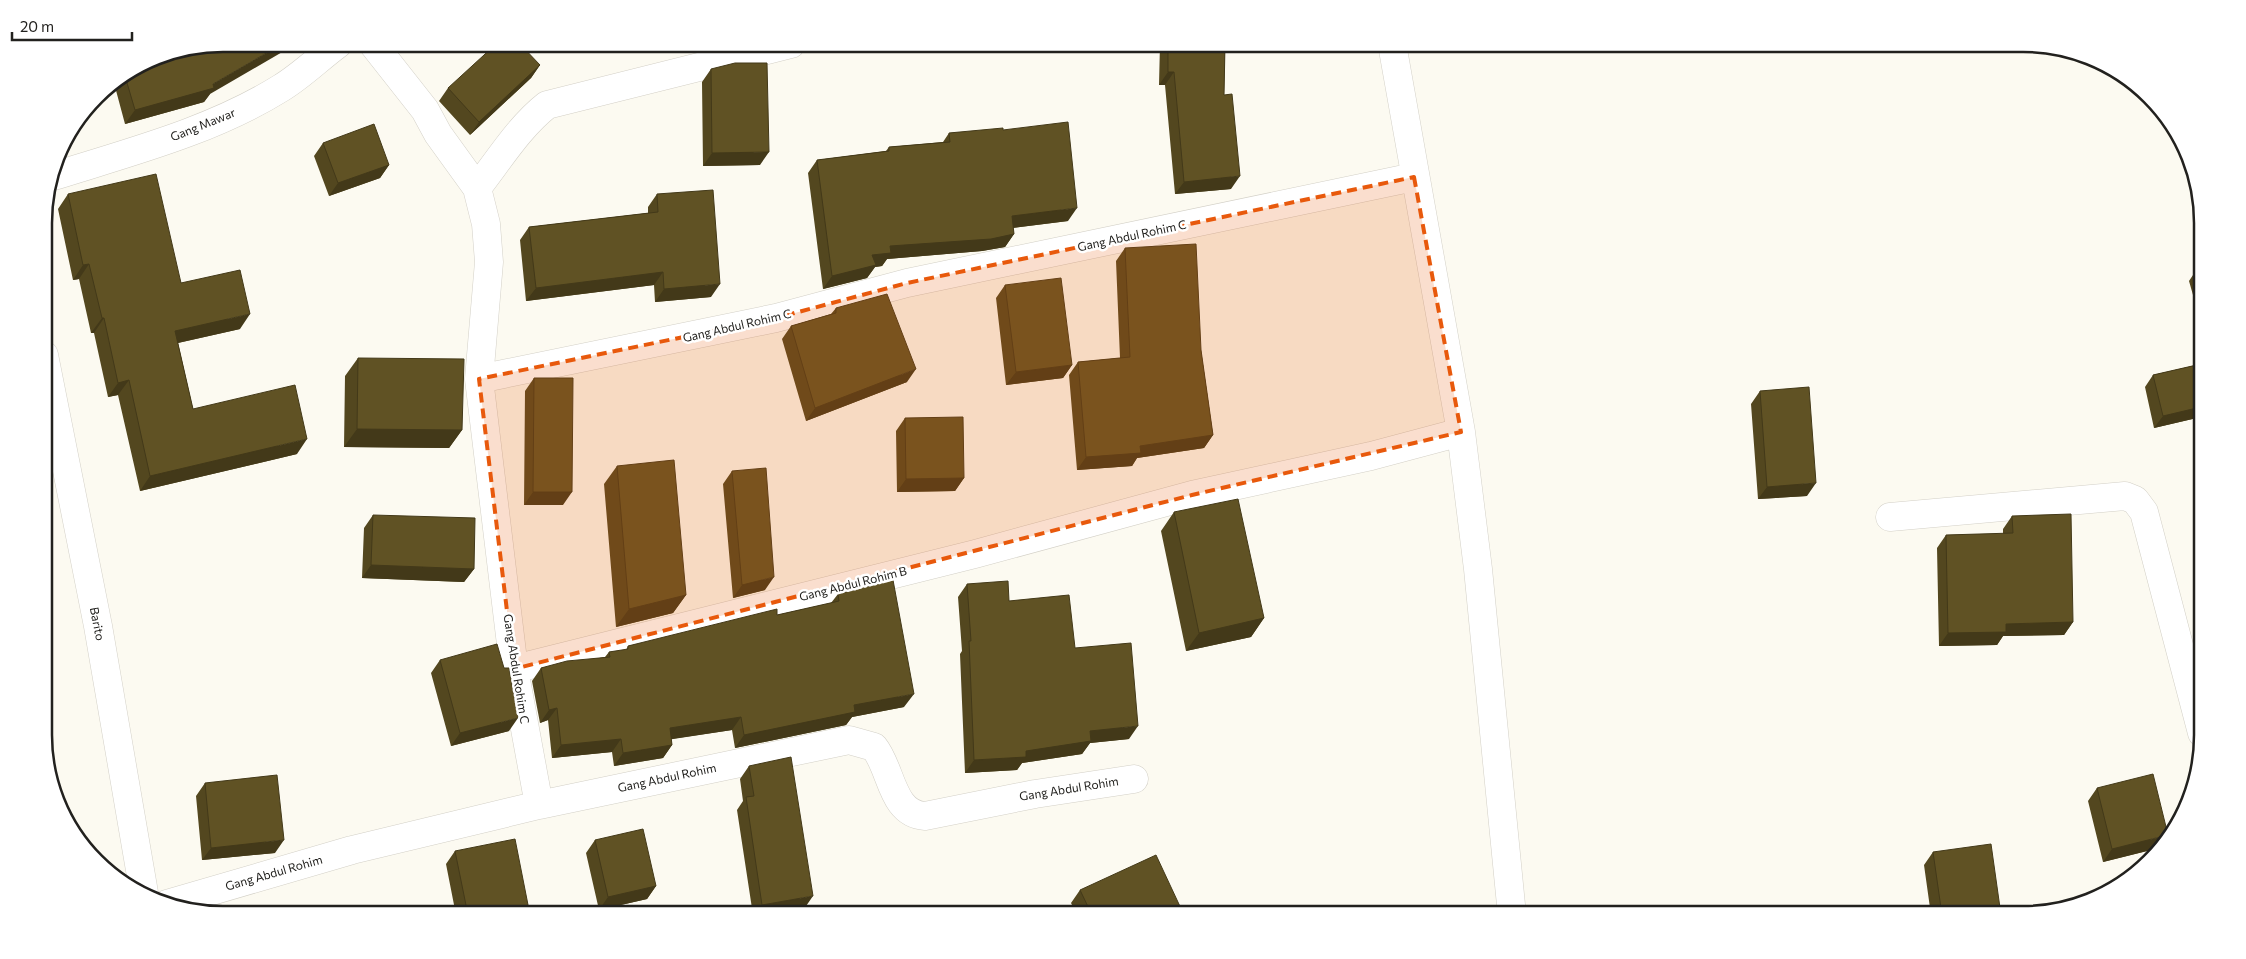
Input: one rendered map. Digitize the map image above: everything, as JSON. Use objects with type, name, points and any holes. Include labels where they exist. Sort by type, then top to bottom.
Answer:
[{"type":"street","points":[[1393,52],[1414,177],[1461,432],[1478,569],[1511,906]]},
{"type":"street","name":"Gang Mawar","points":[[60,174],[143,148],[225,118],[281,88],[326,53]]},
{"type":"street","points":[[380,53],[426,110],[438,134],[477,188],[486,224],[488,262],[479,380]]},
{"type":"street","points":[[477,188],[536,114],[547,105],[756,53]]},
{"type":"street","name":"Gang Abdul Rohim C","points":[[539,805],[514,669],[479,380],[776,318],[926,279],[1414,177]]},
{"type":"street","name":"Barito","points":[[53,398],[98,626],[143,886]]},
{"type":"street","name":"Gang Abdul Rohim B","points":[[514,669],[975,554],[1192,495],[1371,456],[1461,432]]},
{"type":"street","points":[[1890,517],[2125,496],[2135,500],[2144,512],[2194,703]]},
{"type":"street","name":"Gang Abdul Rohim","points":[[178,901],[352,850],[539,805],[849,740],[874,747],[886,765],[900,804],[917,816],[1035,794],[1134,780]]},
{"type":"highlighted area","points":[[1414,177],[1461,432],[1192,495],[514,669],[479,379],[776,318],[907,283]]},
{"type":"building","points":[[1168,52],[1225,52],[1224,95],[1232,94],[1240,176],[1184,182],[1174,72],[1168,72]]},
{"type":"building","points":[[212,53],[267,53],[213,84],[214,88],[135,110],[127,82],[148,70],[190,56]]},
{"type":"building","points":[[486,53],[528,53],[540,65],[479,122],[448,88]]},
{"type":"building","points":[[735,63],[767,63],[769,152],[712,153],[711,69]]},
{"type":"building","points":[[1068,122],[1077,208],[1012,216],[1014,234],[991,239],[890,246],[891,253],[872,255],[876,265],[832,276],[817,160],[889,151],[889,147],[950,142],[949,133],[1003,128],[1003,130]]},
{"type":"building","points":[[374,124],[389,165],[338,183],[323,143]]},
{"type":"building","points":[[156,174],[181,283],[240,270],[250,314],[175,331],[193,409],[295,385],[307,439],[150,476],[129,380],[118,383],[104,318],[102,318],[89,264],[83,265],[68,194]]},
{"type":"building","points":[[713,190],[720,284],[664,289],[663,272],[536,288],[529,227],[658,212],[657,194]]},
{"type":"building","points":[[1196,244],[1201,350],[1213,435],[1140,446],[1141,453],[1086,457],[1078,362],[1130,357],[1125,248]]},
{"type":"building","points":[[1061,278],[1072,365],[1016,372],[1005,285]]},
{"type":"building","points":[[887,294],[916,369],[815,408],[791,326],[836,313],[836,308]]},
{"type":"building","points":[[358,358],[464,359],[462,430],[357,429]]},
{"type":"building","points":[[2194,366],[2194,409],[2163,416],[2153,375]]},
{"type":"building","points":[[534,378],[573,378],[572,492],[533,492]]},
{"type":"building","points":[[1809,387],[1816,483],[1767,487],[1760,391]]},
{"type":"building","points":[[963,417],[964,478],[906,479],[905,418]]},
{"type":"building","points":[[674,460],[686,595],[629,609],[617,466]]},
{"type":"building","points":[[766,468],[774,577],[742,585],[732,471]]},
{"type":"building","points":[[1238,499],[1264,618],[1199,633],[1174,512]]},
{"type":"building","points":[[2071,514],[2073,622],[2006,624],[2006,632],[1948,633],[1946,535],[2013,533],[2012,516]]},
{"type":"building","points":[[373,515],[475,518],[474,569],[371,565]]},
{"type":"building","points":[[893,580],[914,694],[854,705],[855,712],[744,735],[741,717],[670,728],[672,745],[623,753],[621,739],[561,745],[557,708],[549,710],[541,668],[567,661],[610,657],[609,652],[628,649],[628,646],[777,609],[777,615],[839,601],[838,594]]},
{"type":"building","points":[[1008,581],[1009,601],[1069,595],[1075,648],[1131,643],[1138,726],[1090,731],[1091,741],[1026,751],[1026,757],[974,760],[969,641],[971,641],[967,584]]},
{"type":"building","points":[[497,644],[504,668],[509,668],[518,718],[460,733],[440,660]]},
{"type":"building","points":[[791,757],[813,896],[762,905],[746,797],[754,796],[749,766]]},
{"type":"building","points":[[2153,774],[2166,828],[2160,837],[2112,849],[2097,788]]},
{"type":"building","points":[[277,775],[284,840],[211,848],[205,783]]},
{"type":"building","points":[[643,829],[656,886],[608,897],[595,840]]},
{"type":"building","points":[[515,839],[528,906],[466,906],[455,851]]},
{"type":"building","points":[[1991,844],[2000,906],[1941,906],[1933,852]]},
{"type":"building","points":[[1156,855],[1180,906],[1088,906],[1080,890]]}]
